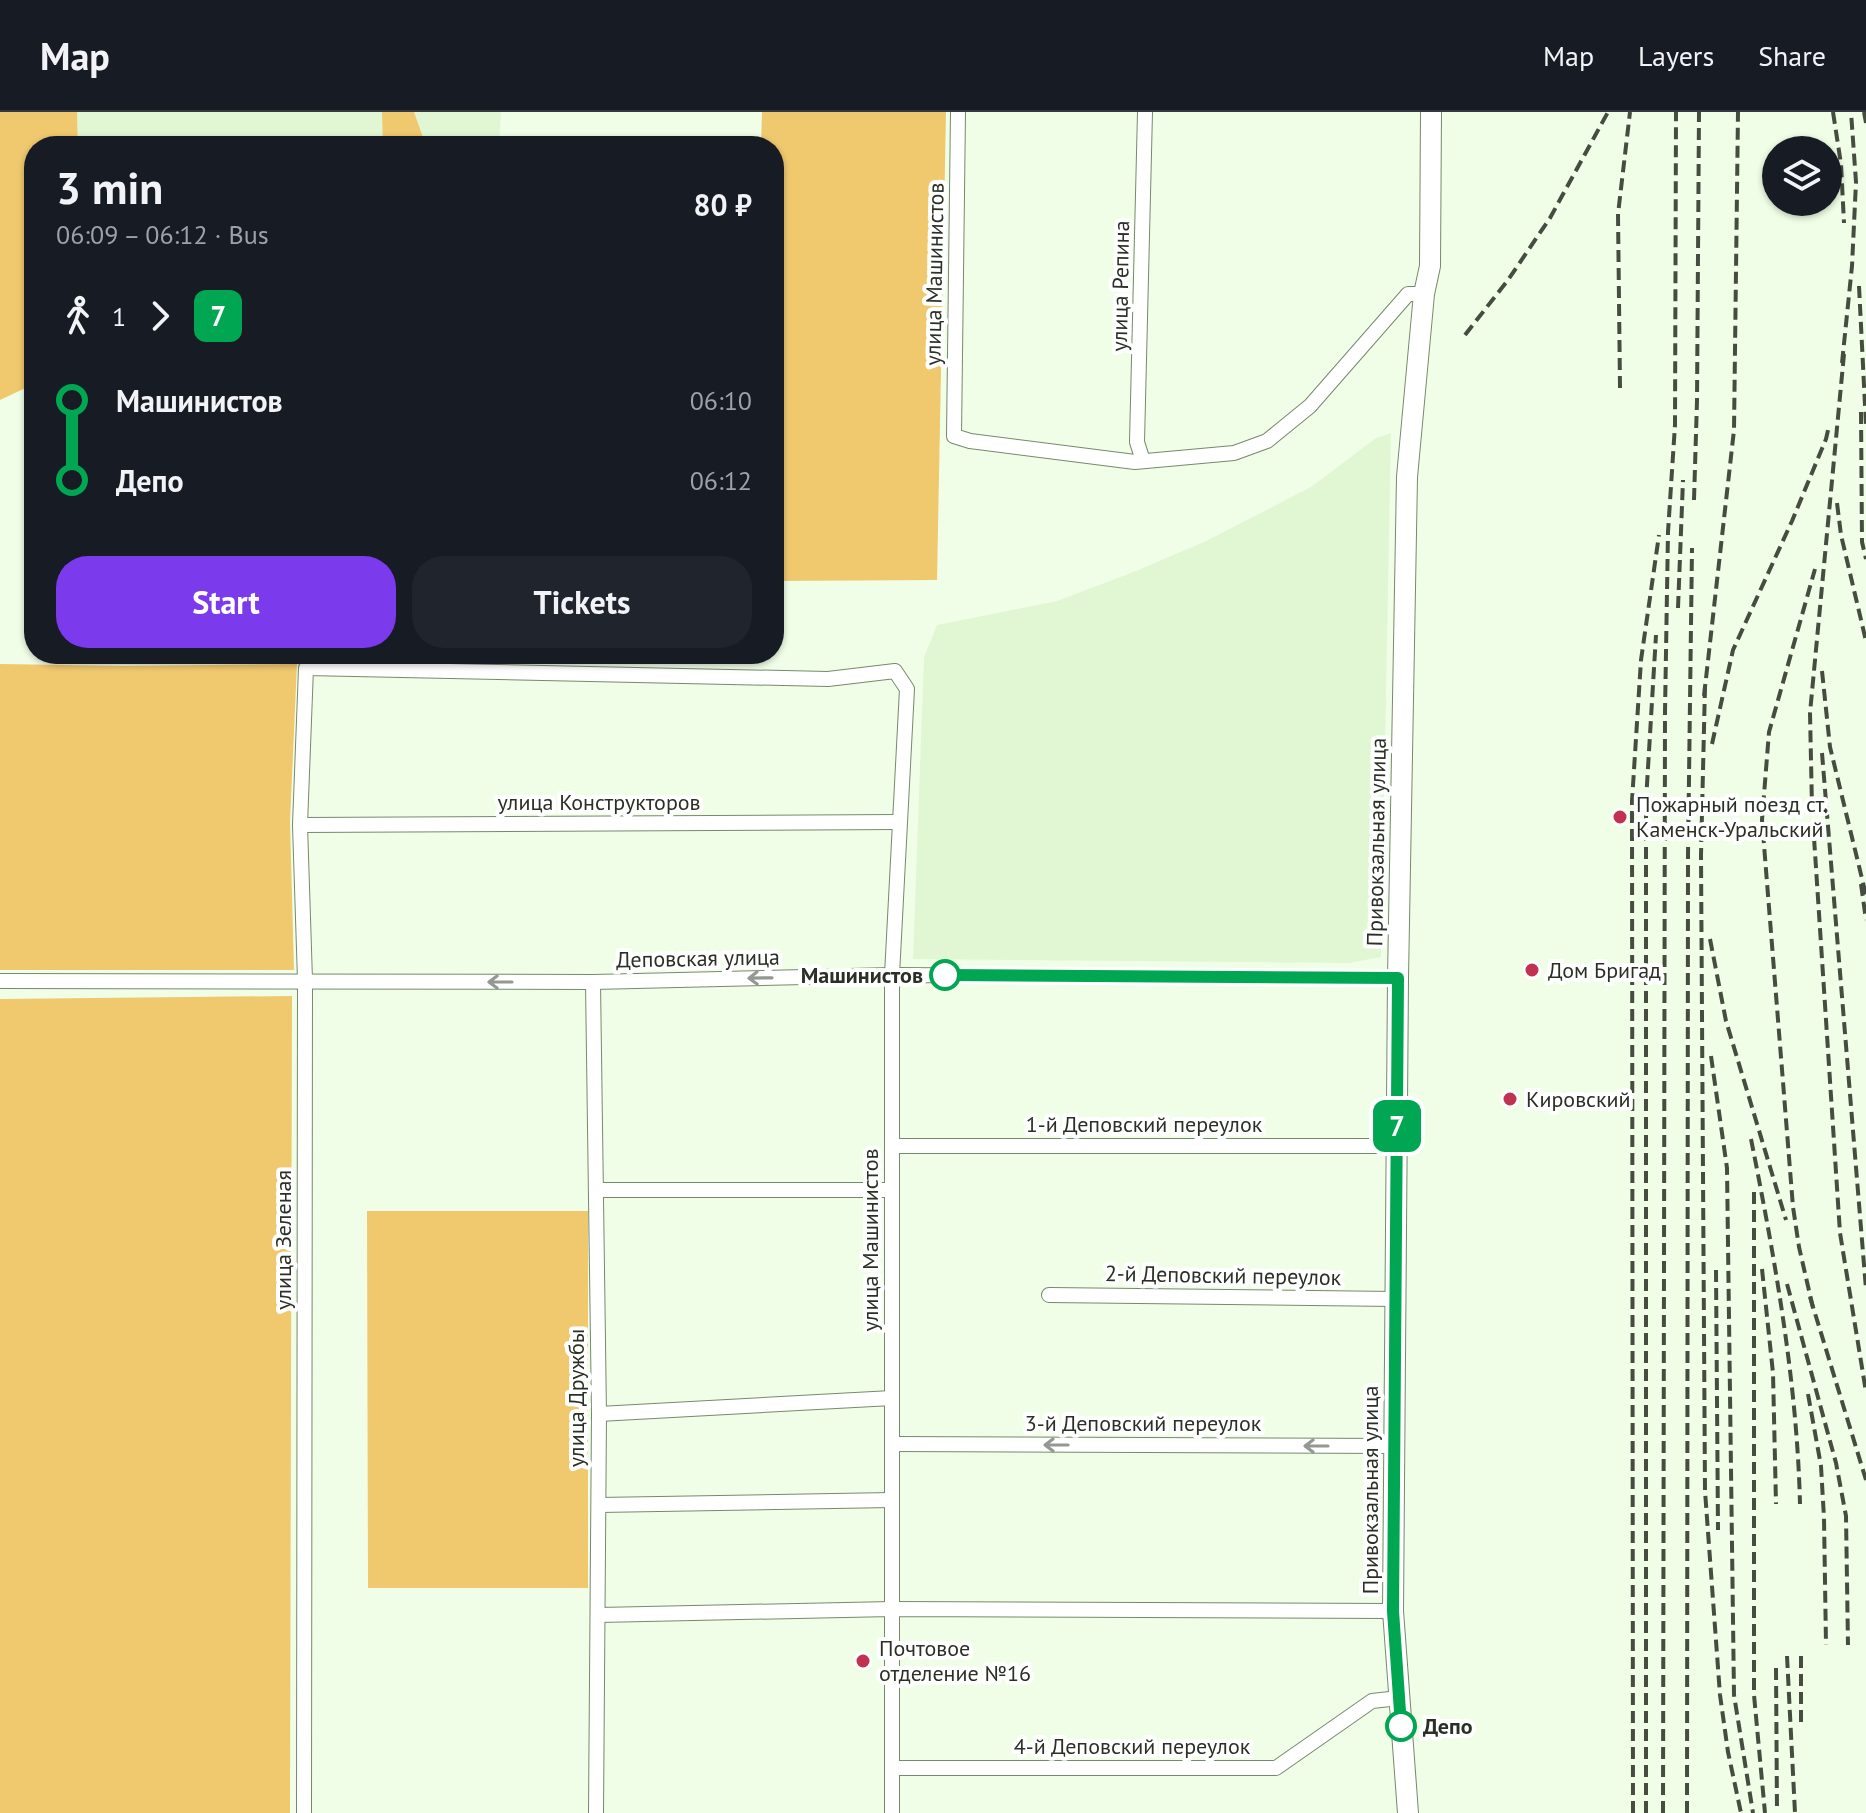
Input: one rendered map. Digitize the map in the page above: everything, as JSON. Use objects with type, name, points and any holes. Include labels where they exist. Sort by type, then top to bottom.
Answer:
[{"type":"street","name":"улица Машинистов","points":[[958,112],[954,436],[970,441],[1143,461]]},
{"type":"street","name":"улица Репина","points":[[1143,461],[1137,442],[1145,112]]},
{"type":"street","name":"Привокзальная улица","points":[[1408,1813],[1393,1611],[1398,978],[1407,477],[1424,294],[1430,266],[1431,112]]},
{"type":"street","points":[[1143,461],[1234,453],[1267,441],[1310,406],[1408,294],[1424,294]]},
{"type":"street","name":"улица Зеленая","points":[[304,1813],[305,980],[300,825],[306,668],[828,679],[895,671]]},
{"type":"street","name":"улица Машинистов","points":[[892,1813],[892,975],[907,689],[895,671]]},
{"type":"street","name":"улица Конструкторов","points":[[300,825],[898,822]]},
{"type":"street","name":"Деповская улица","points":[[0,981],[593,982],[892,975],[1398,978]]},
{"type":"street","name":"улица Дружбы","points":[[593,982],[599,1414],[596,1813]]},
{"type":"street","name":"1-й Деповский переулок","points":[[892,1146],[1396,1146]]},
{"type":"street","points":[[596,1190],[892,1190]]},
{"type":"street","name":"2-й Деповский переулок","points":[[1049,1295],[1395,1299]]},
{"type":"street","points":[[599,1414],[892,1398]]},
{"type":"street","name":"3-й Деповский переулок","points":[[892,1444],[1394,1446]]},
{"type":"street","points":[[599,1505],[892,1500]]},
{"type":"street","points":[[598,1615],[892,1609],[1393,1611]]},
{"type":"street","name":"4-й Деповский переулок","points":[[892,1768],[1276,1768],[1372,1701],[1399,1698]]},
{"type":"shaded area","points":[[0,112],[77,112],[78,136],[24,136],[24,389],[0,400]]},
{"type":"shaded area","points":[[77,112],[501,112],[500,136],[78,136]]},
{"type":"shaded area","points":[[382,112],[414,112],[422,136],[383,136]]},
{"type":"shaded area","points":[[762,112],[946,112],[937,580],[784,581],[784,136],[761,136]]},
{"type":"shaded area","points":[[1391,433],[1381,957],[1349,963],[913,959],[924,657],[937,625],[1057,601],[1136,571],[1206,541],[1311,487],[1376,438]]},
{"type":"shaded area","points":[[0,664],[297,664],[290,822],[294,970],[0,970]]},
{"type":"shaded area","points":[[292,996],[290,1813],[0,1813],[0,999]]},
{"type":"shaded area","points":[[367,1211],[588,1211],[588,1588],[368,1588]]},
{"type":"railway","points":[[1465,335],[1508,280],[1550,218],[1608,112]]},
{"type":"railway","points":[[1620,388],[1618,214],[1630,112]]},
{"type":"railway","points":[[1663,1813],[1665,712],[1668,532],[1675,425],[1676,112]]},
{"type":"railway","points":[[1694,500],[1699,112]]},
{"type":"railway","points":[[1704,696],[1734,430],[1738,112]]},
{"type":"railway","points":[[1833,112],[1841,164],[1844,223]]},
{"type":"railway","points":[[1842,363],[1852,266],[1856,182],[1851,112]]},
{"type":"railway","points":[[1864,112],[1866,123]]},
{"type":"railway","points":[[1859,286],[1866,425]]},
{"type":"railway","points":[[1844,354],[1810,713],[1812,807],[1840,1233],[1866,1392]]},
{"type":"railway","points":[[1861,412],[1862,542],[1866,559]]},
{"type":"railway","points":[[1712,744],[1733,650],[1792,521],[1829,426]]},
{"type":"railway","points":[[1678,608],[1683,480]]},
{"type":"railway","points":[[1837,503],[1841,535],[1866,641]]},
{"type":"railway","points":[[1633,1813],[1632,801],[1641,660],[1659,535]]},
{"type":"railway","points":[[1687,1813],[1688,855],[1692,548]]},
{"type":"railway","points":[[1813,1308],[1793,1207],[1762,820],[1769,732],[1815,569]]},
{"type":"railway","points":[[1646,1813],[1646,801],[1656,635]]},
{"type":"railway","points":[[1822,671],[1830,747],[1866,895]]},
{"type":"railway","points":[[1705,686],[1701,855],[1705,1491],[1720,1695],[1741,1813]]},
{"type":"railway","points":[[1822,753],[1866,1289]]},
{"type":"railway","points":[[1861,884],[1866,920]]},
{"type":"railway","points":[[1710,939],[1726,1021],[1786,1220]]},
{"type":"railway","points":[[1711,1056],[1727,1168],[1734,1695],[1753,1813]]},
{"type":"railway","points":[[1751,1139],[1790,1366],[1800,1504]]},
{"type":"railway","points":[[1754,1192],[1754,1695],[1765,1813]]},
{"type":"railway","points":[[1762,1269],[1773,1373],[1776,1504]]},
{"type":"railway","points":[[1716,1270],[1718,1530]]},
{"type":"railway","points":[[1787,1284],[1836,1463],[1846,1516],[1848,1645]]},
{"type":"railway","points":[[1810,1297],[1866,1480]]},
{"type":"railway","points":[[1808,1394],[1821,1466],[1826,1645]]},
{"type":"railway","points":[[1787,1656],[1795,1813]]},
{"type":"railway","points":[[1801,1656],[1801,1728]]},
{"type":"railway","points":[[1776,1668],[1777,1811]]},
{"type":"bus line","name":"7","points":[[945,975],[1398,978],[1393,1611],[1401,1726]]},
{"type":"place","name":"Пожарный поезд ст. Каменск-Уральский","points":[[1620,817]]},
{"type":"place","name":"Дом Бригад","points":[[1532,970]]},
{"type":"place","name":"Машинистов","points":[[945,975]]},
{"type":"place","name":"Кировский","points":[[1510,1099]]},
{"type":"place","name":"Почтовое отделение №16","points":[[863,1661]]},
{"type":"place","name":"Депо","points":[[1401,1726]]}]
